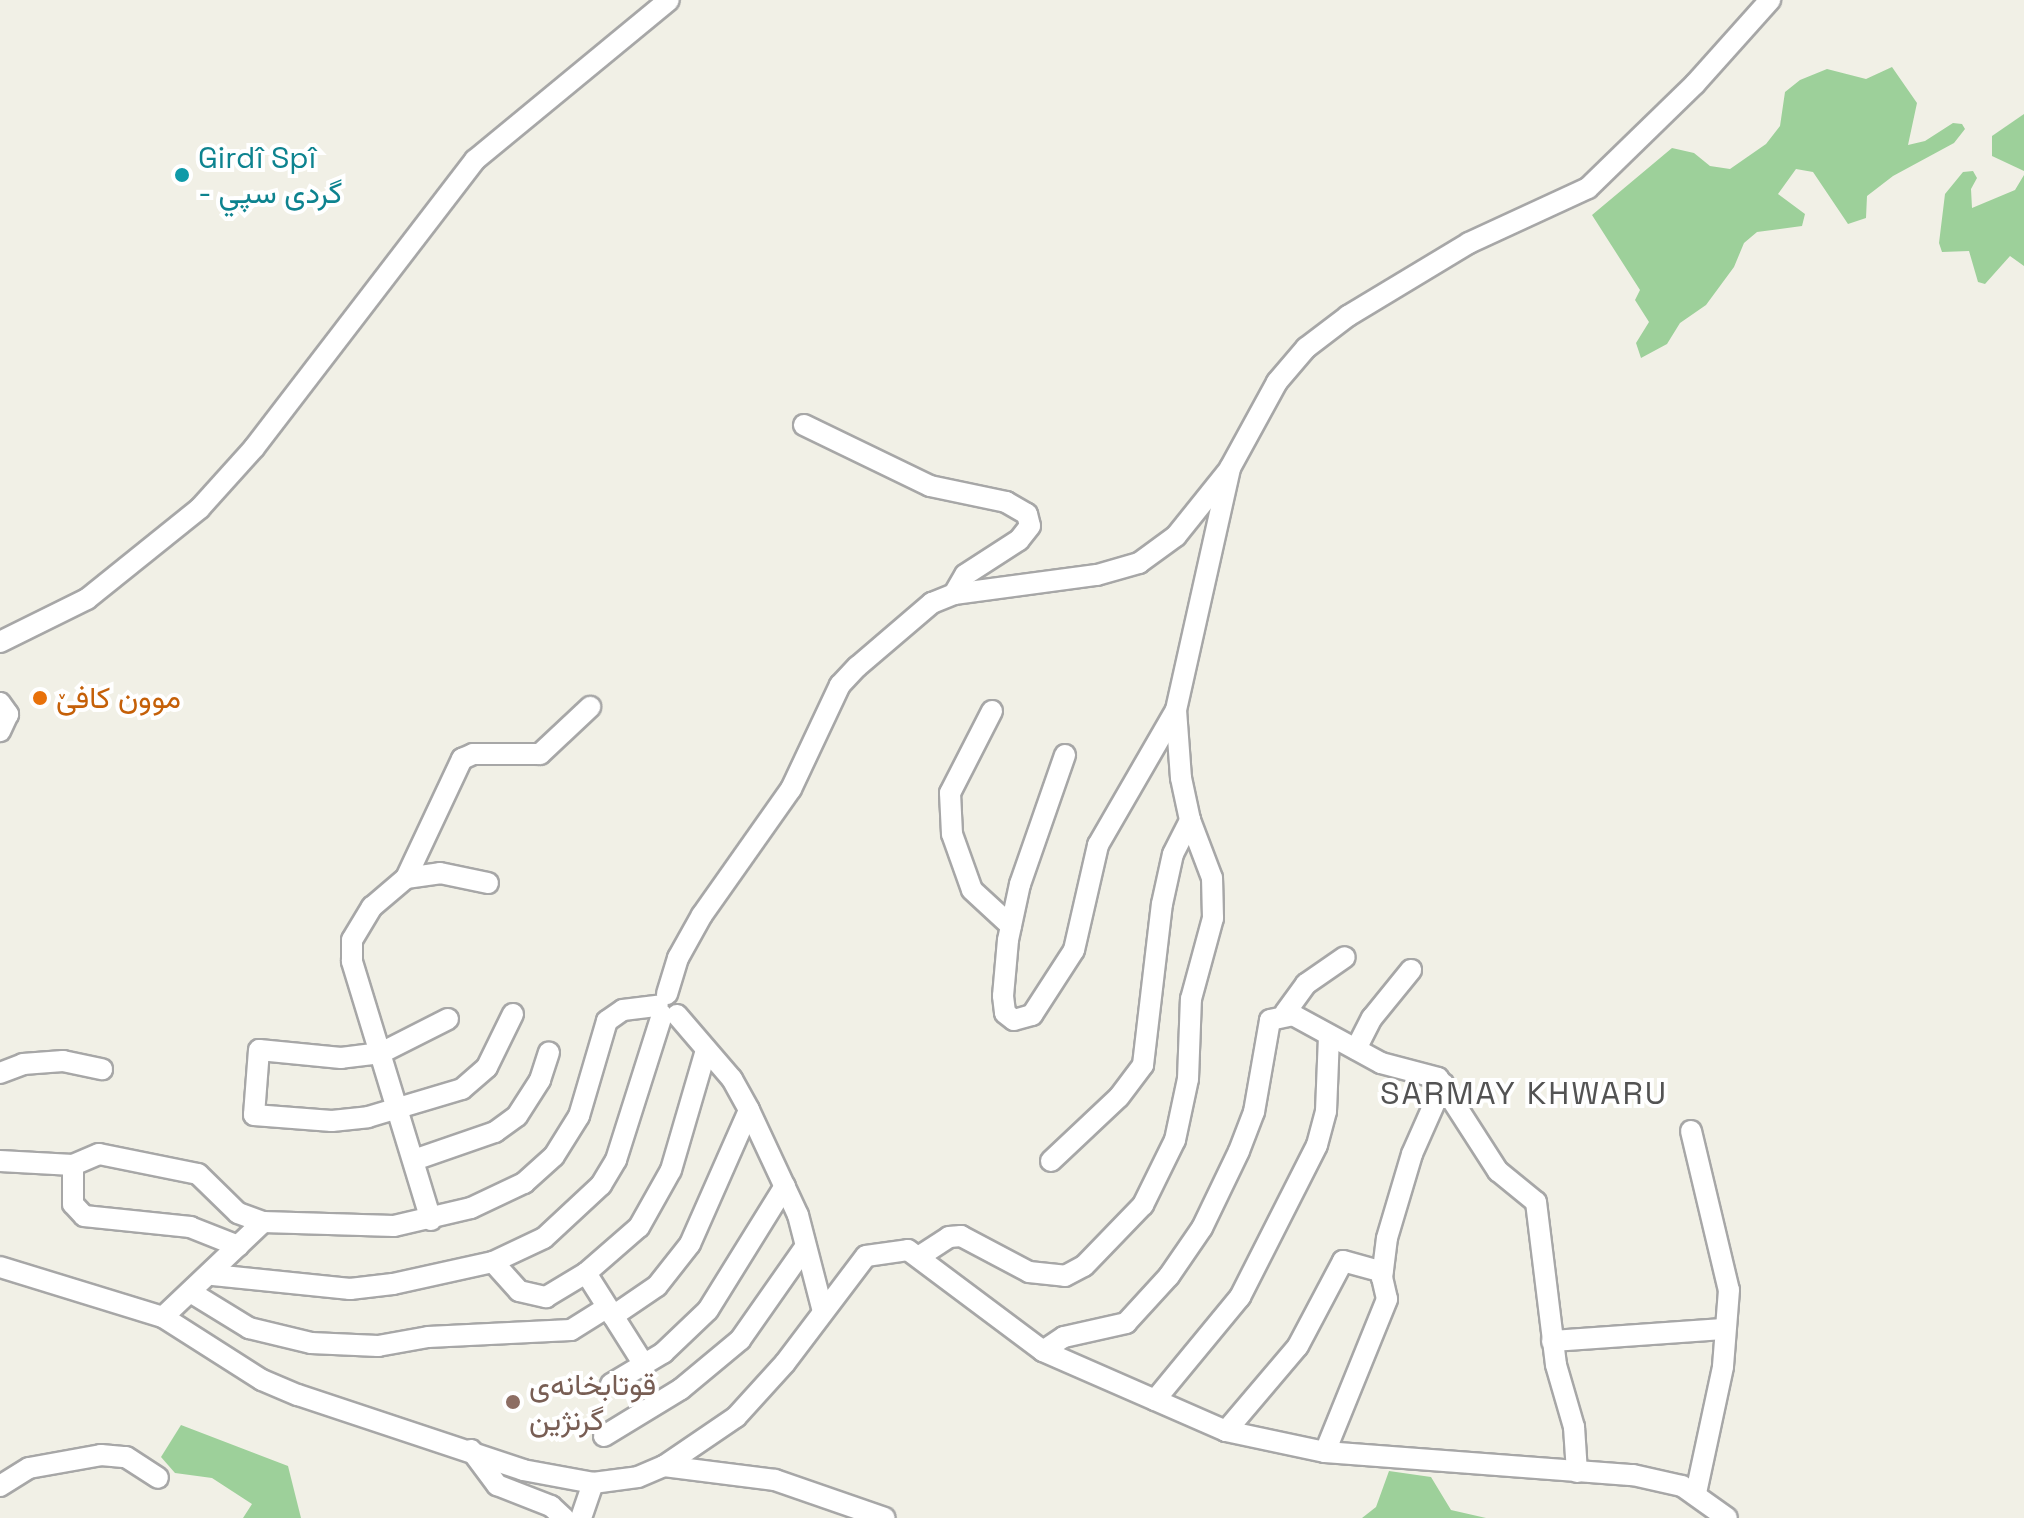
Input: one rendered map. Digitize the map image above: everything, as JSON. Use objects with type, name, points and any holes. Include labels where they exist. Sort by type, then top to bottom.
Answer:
[{"type":"street","points":[[0,642],[87,599],[200,508],[254,448],[475,160],[669,0]]},
{"type":"street","points":[[213,1275],[350,1289],[493,1262],[544,1238],[601,1185],[630,1126],[678,958],[702,915],[791,789],[840,685],[932,603],[954,594],[1097,575],[1139,563],[1176,536],[1230,468],[1277,382],[1320,335],[1469,243],[1588,188],[1695,84],[1770,0]]},
{"type":"street","points":[[804,425],[930,486],[1006,502],[1027,514],[1030,526],[1019,540],[965,575],[954,594]]},
{"type":"street","points":[[1065,755],[1020,884],[1011,926],[1003,996],[1005,1013],[1024,1021],[1074,950],[1098,845],[1176,710],[1230,468]]},
{"type":"street","points":[[0,703],[8,714],[0,731]]},
{"type":"street","points":[[431,1220],[352,961],[352,940],[372,907],[406,878],[462,759],[473,754],[540,754],[590,707]]},
{"type":"street","points":[[920,1256],[949,1237],[961,1236],[1029,1272],[1065,1276],[1084,1266],[1143,1205],[1165,1165],[1183,1113],[1191,999],[1213,918],[1212,878],[1190,820],[1176,710]]},
{"type":"street","points":[[992,711],[950,793],[952,834],[972,890],[1011,926]]},
{"type":"street","points":[[1051,1161],[1119,1097],[1143,1065],[1162,904],[1173,854],[1190,820]]},
{"type":"street","points":[[406,878],[448,873],[488,883]]},
{"type":"street","points":[[1043,1351],[1064,1337],[1126,1323],[1169,1276],[1202,1228],[1239,1151],[1254,1112],[1270,1020],[1285,1013],[1306,984],[1345,957]]},
{"type":"street","points":[[1356,1049],[1372,1018],[1411,970]]},
{"type":"street","points":[[666,1007],[732,1079],[749,1110],[785,1186],[823,1312]]},
{"type":"street","points":[[0,1161],[73,1165],[99,1154],[198,1174],[238,1213],[263,1222],[365,1228],[431,1220],[506,1193],[541,1170],[579,1116],[607,1021],[623,1010],[666,1007]]},
{"type":"street","points":[[1285,1013],[1397,1068],[1426,1072],[1443,1084],[1498,1171],[1536,1202],[1552,1341],[1570,1403],[1577,1472]]},
{"type":"street","points":[[448,1019],[381,1053],[341,1058],[259,1050],[254,1115],[332,1121],[398,1108],[462,1089],[487,1067],[513,1014]]},
{"type":"street","points":[[1155,1400],[1240,1297],[1317,1145],[1326,1111],[1329,1036]]},
{"type":"street","points":[[493,1262],[529,1297],[563,1290],[639,1227],[671,1170],[706,1050]]},
{"type":"street","points":[[414,1160],[495,1132],[517,1116],[540,1080],[549,1052]]},
{"type":"street","points":[[0,1073],[23,1064],[63,1061],[102,1069]]},
{"type":"street","points":[[1325,1452],[1387,1299],[1383,1272],[1387,1238],[1412,1154],[1443,1084]]},
{"type":"street","points":[[192,1293],[249,1328],[311,1343],[364,1345],[571,1330],[657,1286],[679,1261],[749,1110]]},
{"type":"street","points":[[1691,1131],[1729,1290],[1721,1379],[1696,1493]]},
{"type":"street","points":[[73,1165],[73,1204],[84,1216],[190,1227],[238,1246]]},
{"type":"street","points":[[611,1384],[663,1353],[708,1310],[785,1186]]},
{"type":"street","points":[[163,1317],[213,1275],[263,1222]]},
{"type":"street","points":[[604,1436],[681,1389],[740,1340],[805,1247]]},
{"type":"street","points":[[0,1267],[163,1317],[262,1380],[523,1470],[593,1483],[638,1477],[664,1466],[736,1417],[866,1256],[893,1249],[920,1256],[949,1284],[1043,1351],[1226,1431],[1325,1452],[1633,1475],[1696,1493],[1727,1518]]},
{"type":"street","points":[[1226,1431],[1298,1346],[1343,1261],[1383,1272]]},
{"type":"street","points":[[586,1273],[643,1363]]},
{"type":"street","points":[[1552,1341],[1724,1329]]},
{"type":"street","points":[[471,1450],[482,1471],[497,1485],[551,1506],[564,1518]]},
{"type":"street","points":[[0,1486],[29,1468],[101,1455],[126,1457],[158,1478]]},
{"type":"street","points":[[664,1466],[775,1480],[885,1518]]},
{"type":"street","points":[[581,1518],[593,1483]]},
{"type":"green space","points":[[1892,67],[1917,103],[1908,145],[1925,141],[1953,123],[1962,124],[1965,129],[1954,143],[1893,176],[1867,196],[1866,218],[1848,224],[1813,172],[1796,169],[1778,194],[1805,214],[1802,226],[1757,232],[1744,243],[1734,267],[1706,305],[1680,323],[1667,344],[1641,358],[1636,343],[1649,322],[1635,300],[1640,290],[1592,215],[1672,148],[1694,153],[1710,166],[1730,169],[1766,144],[1780,126],[1785,92],[1800,80],[1827,69],[1866,79]]},
{"type":"green space","points":[[2024,114],[2024,171],[1992,156],[1992,136]]},
{"type":"green space","points":[[1973,171],[1977,178],[1971,189],[1972,208],[2015,190],[2024,175],[2024,266],[2010,256],[1985,284],[1978,282],[1969,251],[1942,252],[1939,243],[1945,194],[1963,172]]},
{"type":"green space","points":[[181,1425],[288,1466],[301,1518],[243,1518],[252,1504],[212,1478],[175,1473],[161,1457]]},
{"type":"green space","points":[[1389,1471],[1431,1477],[1451,1510],[1486,1518],[1362,1518],[1376,1507]]},
{"type":"place","name":"Girdî Spî - گردی سپي","points":[[182,175]]},
{"type":"place","name":"موون کافێ","points":[[40,698]]},
{"type":"place","name":"قوتابخانەی گرنژین","points":[[513,1402]]},
{"type":"district","name":"SARMAY KHWARU","points":[[1524,1093]]}]
